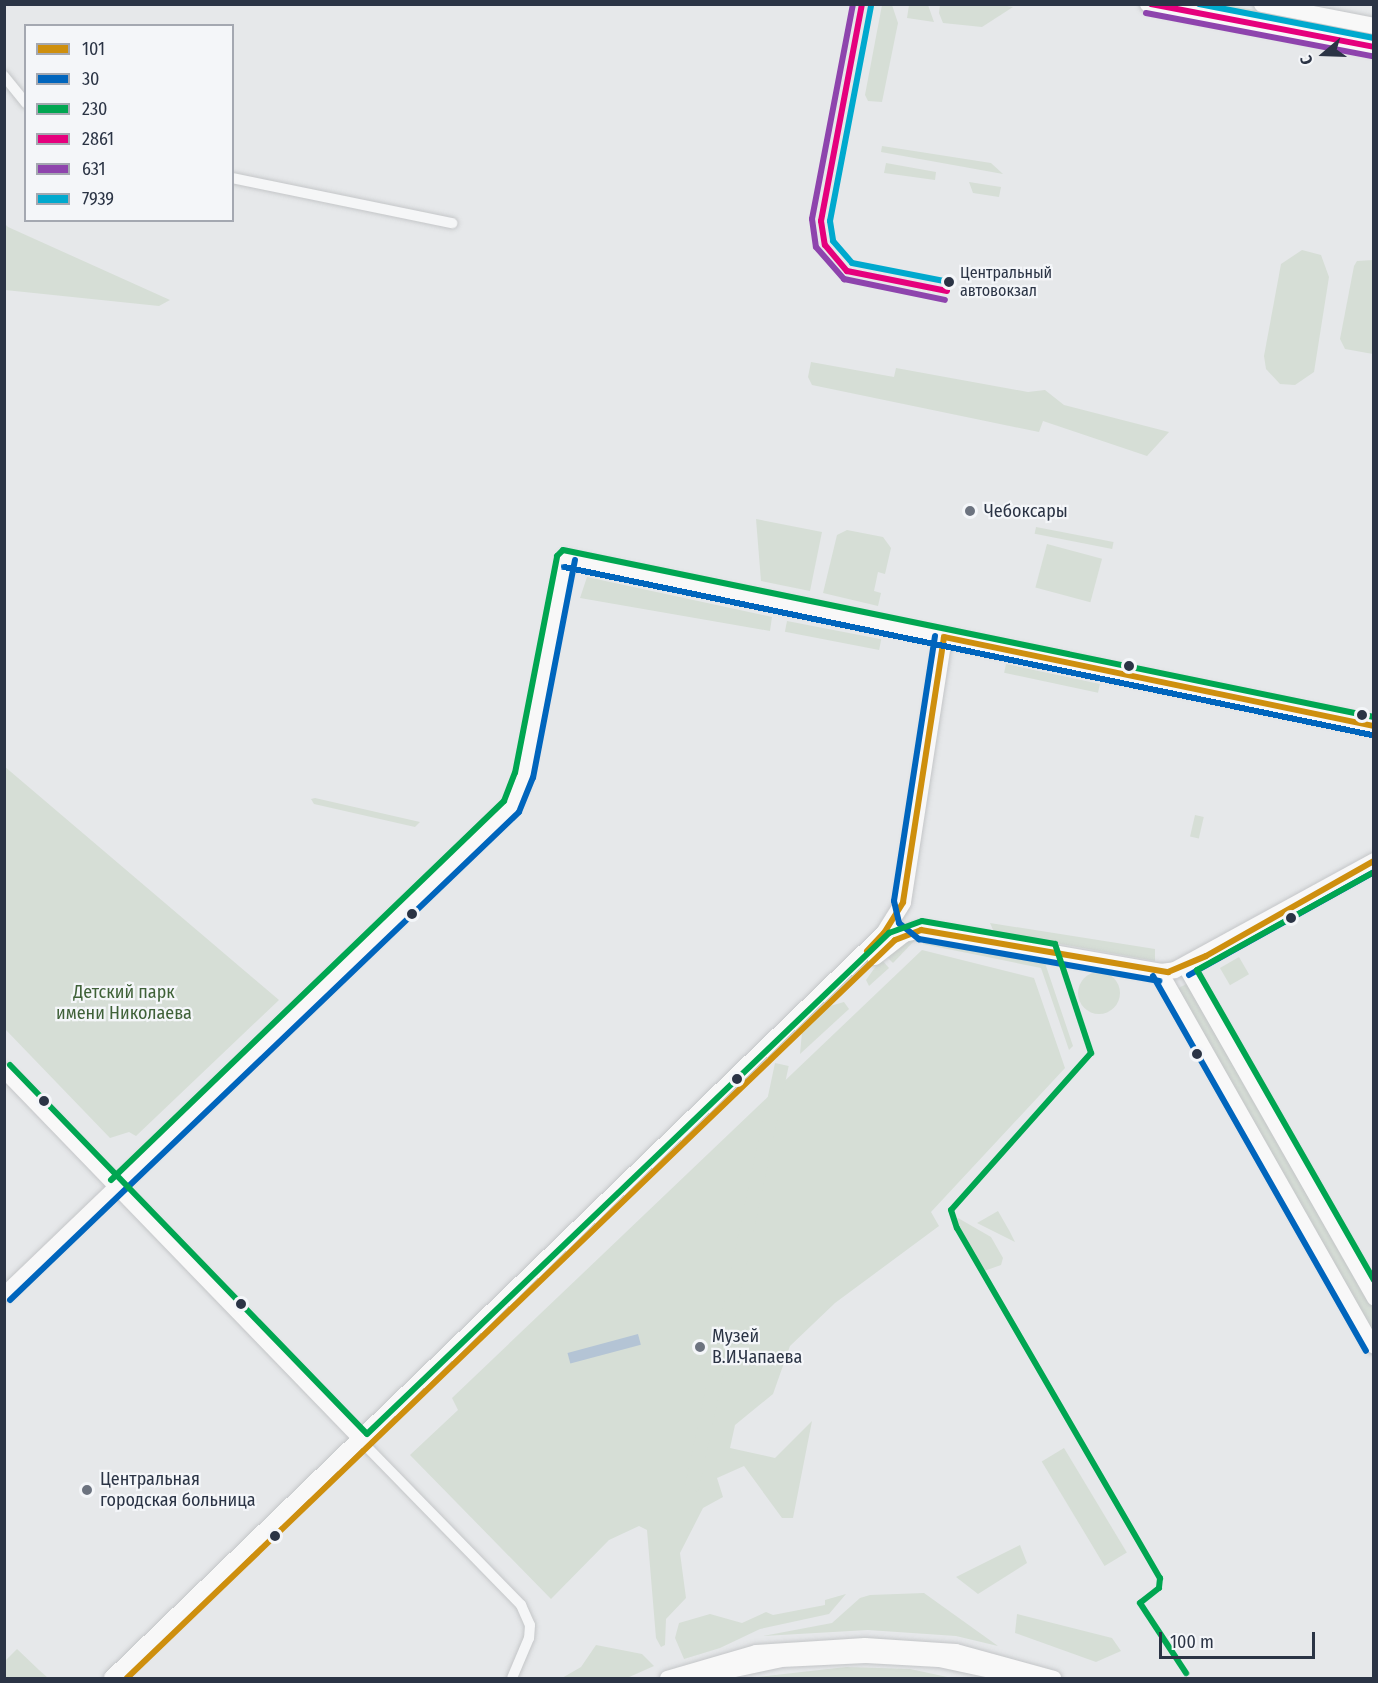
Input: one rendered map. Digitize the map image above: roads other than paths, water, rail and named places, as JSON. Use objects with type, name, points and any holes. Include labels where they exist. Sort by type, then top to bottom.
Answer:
[{"type":"main road","points":[[1148,4],[1374,47]]},
{"type":"main road","points":[[1262,4],[1374,26]]},
{"type":"main road","points":[[921,930],[907,918],[903,902],[945,637],[1374,726]]},
{"type":"main road","points":[[112,1678],[882,950],[904,934],[921,930],[1161,972],[1185,967],[1374,861]]},
{"type":"main road","points":[[127,1678],[363,1443],[877,941],[903,902]]},
{"type":"street","points":[[4,76],[24,101]]},
{"type":"street","points":[[234,178],[452,223]]},
{"type":"street","points":[[4,1294],[512,806],[524,776],[566,558],[945,637]]},
{"type":"street","points":[[1185,967],[1374,1299]]},
{"type":"street","points":[[1161,972],[1374,1347]]},
{"type":"street","points":[[4,1071],[528,1616],[529,1638],[512,1678]]},
{"type":"street","points":[[1311,1237],[1331,1225]]},
{"type":"street","points":[[667,1678],[756,1652],[865,1645],[956,1651],[995,1659],[1054,1678]]},
{"type":"street","points":[[698,1678],[781,1660],[866,1656],[939,1660],[1024,1678]]},
{"type":"water","points":[[638,1334],[641,1345],[570,1364],[567,1353]]},
{"type":"place","name":"Центральный автовокзал","points":[[949,282]]},
{"type":"place","name":"Чебоксары","points":[[970,511]]},
{"type":"place","name":"Музей В.И.Чапаева","points":[[700,1347]]},
{"type":"place","name":"Центральная городская больница","points":[[87,1490]]},
{"type":"park label","name":"Детский парк имени Николаева","points":[[124,1003]]}]
